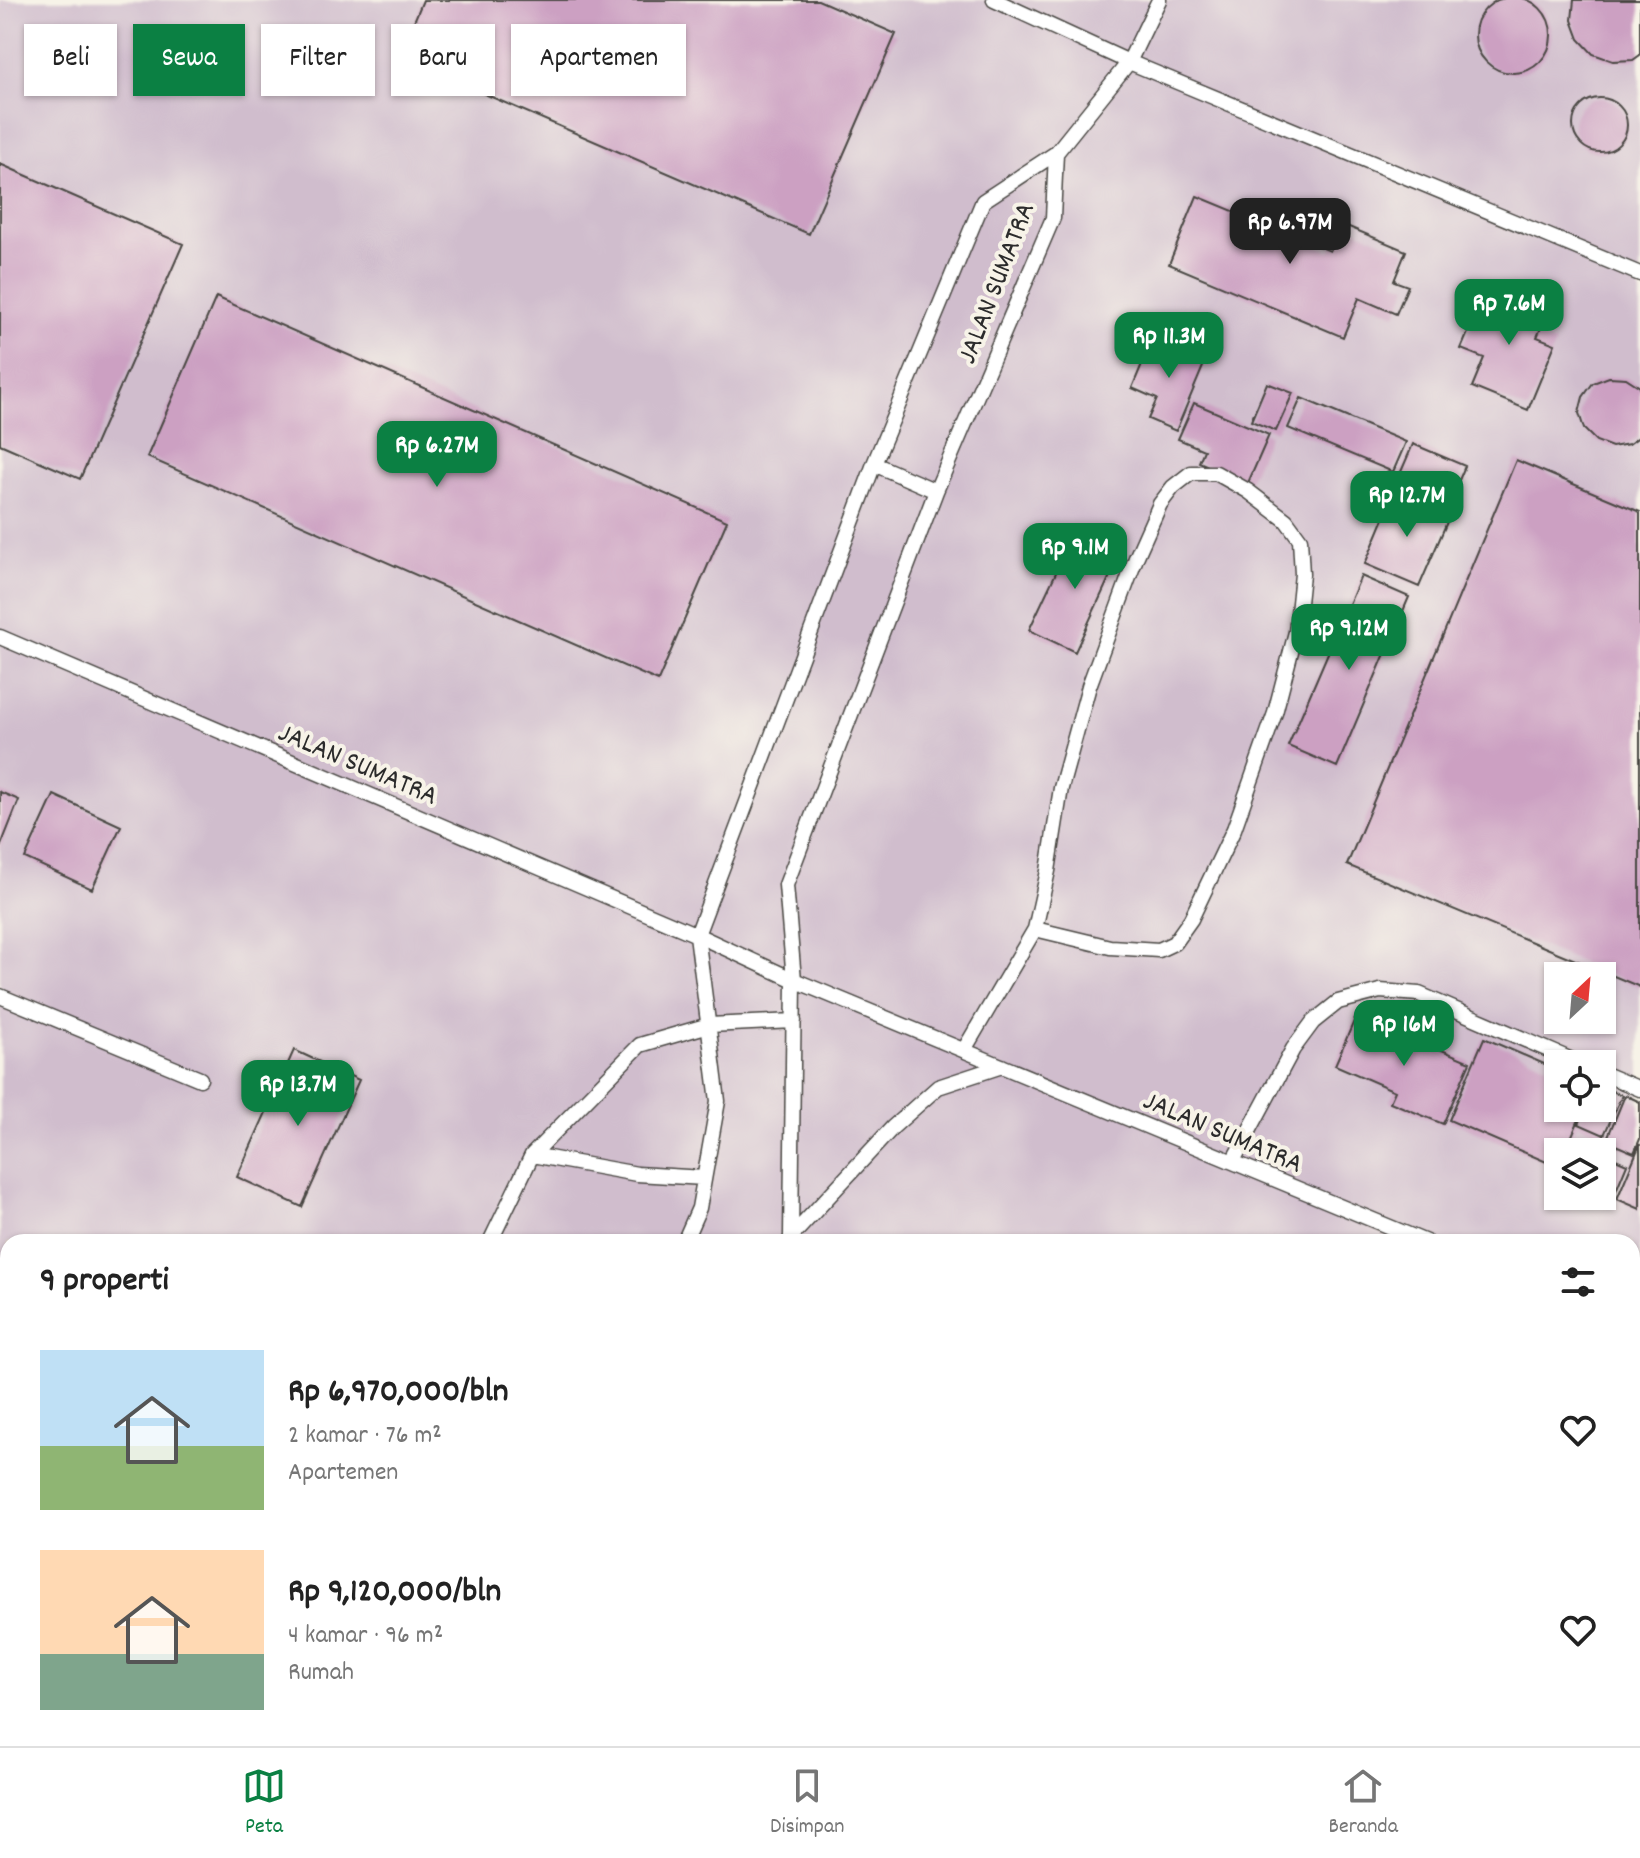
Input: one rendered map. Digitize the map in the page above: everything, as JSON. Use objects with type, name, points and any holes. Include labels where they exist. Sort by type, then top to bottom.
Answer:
[{"type":"lane","points":[[994,0],[1020,5],[1129,62],[1640,274]]},
{"type":"lane","points":[[1056,153],[1129,62],[1159,0]]},
{"type":"lane","name":"JALAN SUMATRA","points":[[688,1234],[699,1208],[718,1101],[697,935],[874,464],[983,201],[1056,153]]},
{"type":"lane","name":"JALAN SUMATRA","points":[[790,1234],[794,980],[786,885],[936,491],[1053,218],[1056,153]]},
{"type":"lane","points":[[874,464],[936,491]]},
{"type":"lane","points":[[964,1050],[1035,929],[1061,788],[1089,686],[1136,558],[1160,504],[1173,487],[1191,473],[1216,473],[1248,491],[1286,520],[1300,539],[1302,574],[1296,632],[1275,713],[1234,829],[1191,919],[1174,943],[1159,950],[1110,947],[1035,929]]},
{"type":"lane","name":"JALAN SUMATRA","points":[[0,637],[697,935],[794,980],[1407,1234]]},
{"type":"lane","points":[[1233,1161],[1293,1049],[1313,1022],[1338,1002],[1380,991],[1419,994],[1549,1050]]},
{"type":"lane","points":[[0,996],[200,1079]]},
{"type":"lane","points":[[494,1234],[532,1155],[640,1045],[709,1025],[794,1021]]},
{"type":"lane","name":"JALAN SUMATRA","points":[[795,1234],[893,1127],[938,1087],[1002,1066]]},
{"type":"lane","points":[[1616,1079],[1640,1089]]},
{"type":"lane","points":[[532,1155],[637,1174],[704,1178]]},
{"type":"shaded area","points":[[0,0],[1640,0],[1640,1234],[0,1234]]},
{"type":"building","points":[[1501,-1],[1525,-1],[1534,3],[1545,14],[1551,28],[1551,42],[1545,56],[1534,67],[1520,73],[1506,73],[1492,67],[1481,56],[1475,42],[1475,28],[1481,14]]},
{"type":"building","points":[[423,0],[818,0],[896,34],[809,234],[489,96],[495,96],[495,24],[413,24]]},
{"type":"building","points":[[1574,0],[1640,0],[1640,55],[1633,60],[1613,61],[1593,54],[1579,39],[1572,20]]},
{"type":"building","points":[[1600,98],[1619,106],[1627,125],[1619,144],[1600,152],[1581,144],[1573,125],[1581,106]]},
{"type":"building","points":[[0,164],[183,244],[80,479],[0,444]]},
{"type":"building","points":[[1197,196],[1330,251],[1342,224],[1406,251],[1394,281],[1408,286],[1396,314],[1359,298],[1343,337],[1169,264]]},
{"type":"building","points":[[1488,285],[1549,310],[1537,337],[1555,344],[1528,410],[1472,387],[1484,358],[1461,349]]},
{"type":"building","points":[[216,297],[727,521],[658,681],[147,457]]},
{"type":"building","points":[[1154,335],[1207,357],[1176,431],[1148,419],[1157,399],[1132,388]]},
{"type":"building","points":[[1609,377],[1626,378],[1640,387],[1640,436],[1629,444],[1612,447],[1596,441],[1584,429],[1579,413],[1583,397],[1593,383]]},
{"type":"building","points":[[1267,383],[1293,393],[1276,431],[1251,421]]},
{"type":"building","points":[[1301,398],[1406,442],[1393,472],[1288,428]]},
{"type":"building","points":[[1194,403],[1269,435],[1248,483],[1199,462],[1204,450],[1178,439]]},
{"type":"building","points":[[1413,444],[1465,466],[1449,504],[1397,481]]},
{"type":"building","points":[[1516,460],[1640,512],[1640,987],[1616,977],[1616,962],[1580,962],[1347,865]]},
{"type":"building","points":[[1395,492],[1450,515],[1419,587],[1365,564]]},
{"type":"building","points":[[1076,530],[1121,552],[1075,652],[1029,630]]},
{"type":"building","points":[[1361,576],[1409,597],[1337,767],[1288,746]]},
{"type":"building","points":[[0,792],[19,800],[0,848]]},
{"type":"building","points":[[54,795],[121,826],[92,889],[25,858]]},
{"type":"building","points":[[1357,1014],[1470,1062],[1443,1124],[1390,1102],[1395,1091],[1335,1065]]},
{"type":"building","points":[[1484,1038],[1544,1064],[1544,1122],[1578,1122],[1571,1138],[1544,1138],[1544,1161],[1449,1120]]},
{"type":"building","points":[[294,1050],[359,1080],[302,1207],[237,1177]]},
{"type":"building","points":[[1616,1093],[1622,1095],[1616,1108]]},
{"type":"building","points":[[1625,1095],[1640,1102],[1640,1139],[1634,1153],[1616,1145],[1616,1138],[1607,1138]]},
{"type":"building","points":[[1580,1122],[1610,1122],[1604,1135]]},
{"type":"building","points":[[1640,1144],[1640,1209],[1617,1199]]},
{"type":"building","points":[[1616,1159],[1627,1164],[1616,1191]]}]
